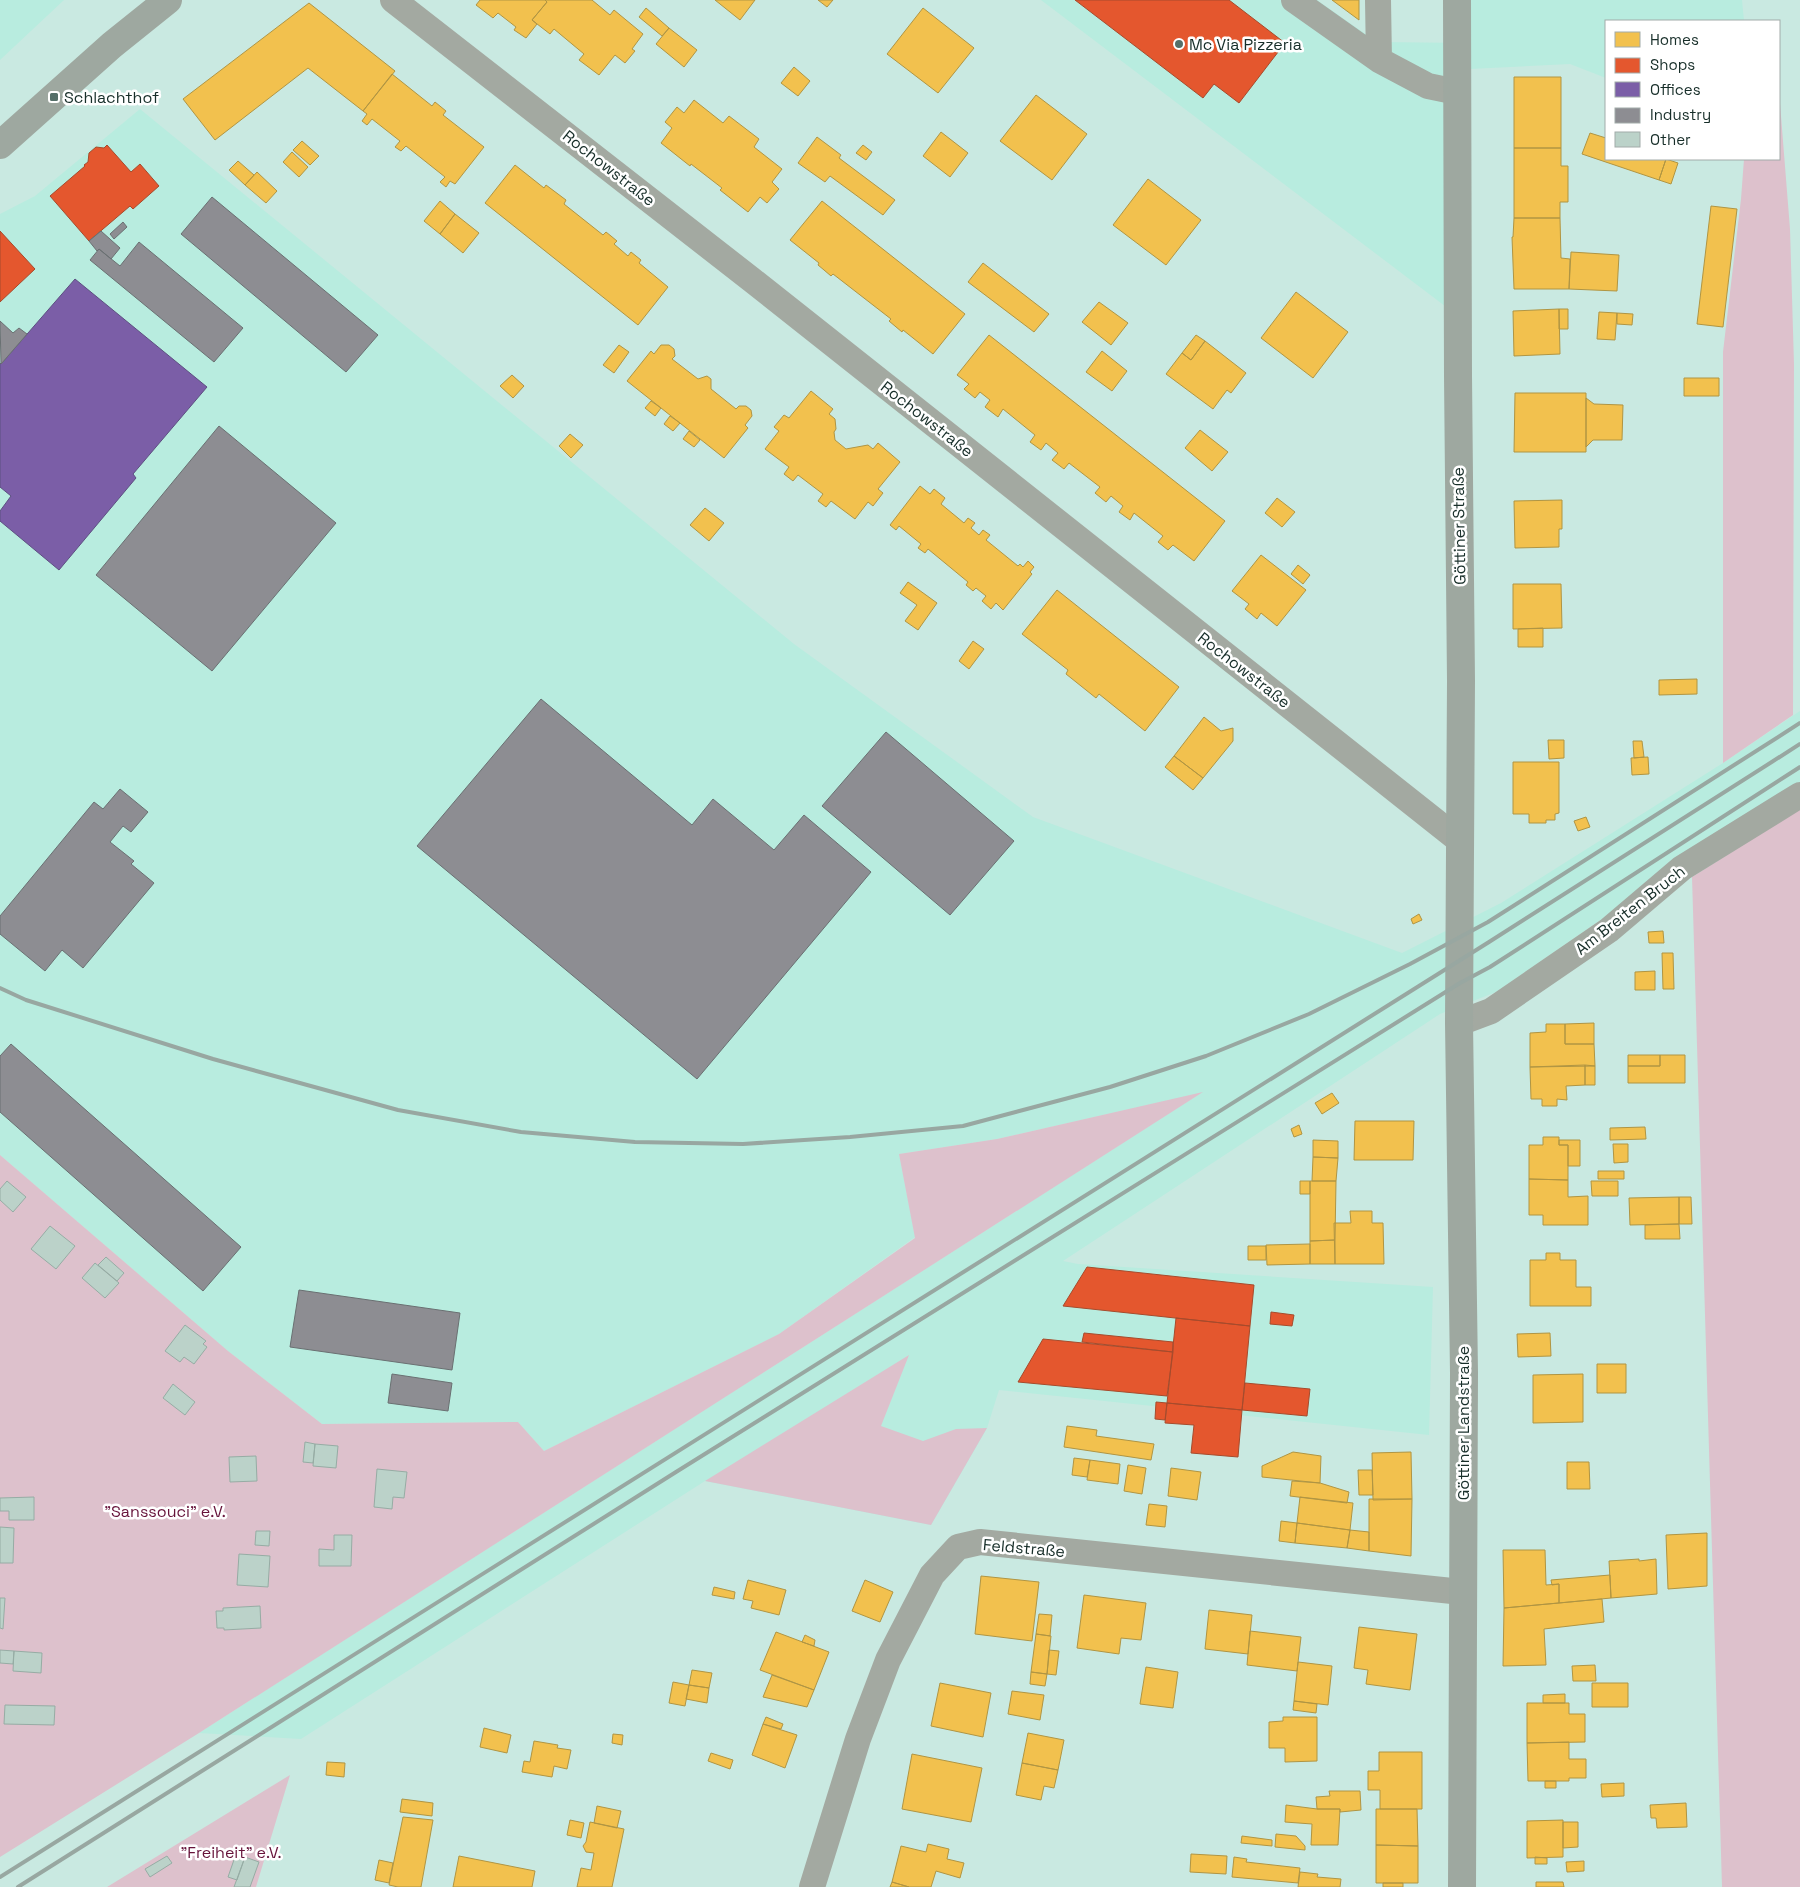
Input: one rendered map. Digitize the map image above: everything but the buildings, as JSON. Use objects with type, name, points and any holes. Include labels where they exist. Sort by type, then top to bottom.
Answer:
[{"type":"street","points":[[0,145],[112,45],[168,0]]},
{"type":"street","name":"Rochowstraße","points":[[393,0],[760,286],[1459,840]]},
{"type":"street","points":[[1294,0],[1379,60],[1428,86],[1457,92]]},
{"type":"street","points":[[1378,0],[1379,60]]},
{"type":"street","name":"Göttiner Straße","points":[[1457,0],[1461,681],[1460,960]]},
{"type":"street","name":"Am Breiten Bruch","points":[[1459,1023],[1491,1011],[1609,930],[1682,868],[1800,794]]},
{"type":"street","name":"Göttiner Landstraße","points":[[1460,960],[1459,1023],[1464,1373],[1462,1887]]},
{"type":"street","name":"Feldstraße","points":[[812,1887],[858,1740],[888,1660],[932,1575],[958,1547],[980,1542],[1462,1592]]},
{"type":"shaded area","points":[[0,0],[64,0],[0,60]]},
{"type":"shaded area","points":[[1041,0],[1317,0],[1377,42],[1470,43],[1468,0],[1742,0],[1744,20],[1605,20],[1605,78],[1570,64],[1470,69],[1470,325]]},
{"type":"shaded area","points":[[140,109],[794,644],[1033,817],[1402,953],[1501,903],[1723,763],[1800,711],[1800,782],[1496,992],[1440,1014],[1063,1261],[1078,1264],[1433,1287],[1429,1435],[999,1390],[987,1428],[931,1525],[705,1481],[301,1739],[199,1733],[1201,1093],[997,1139],[899,1154],[915,1237],[779,1334],[544,1451],[518,1422],[322,1424],[228,1351],[0,1155],[0,214],[35,196]]},
{"type":"green space","points":[[1780,104],[1790,229],[1794,364],[1793,715],[1723,763],[1723,352],[1744,160],[1780,160]]},
{"type":"green space","points":[[1800,809],[1800,1887],[1722,1887],[1692,877]]},
{"type":"green space","name":"\"Sanssouci\" e.V.","points":[[1203,1092],[199,1733],[0,1857],[0,1155],[228,1351],[322,1424],[518,1422],[544,1451],[779,1334],[915,1238],[899,1154],[997,1139]]},
{"type":"green space","points":[[909,1355],[881,1426],[923,1441],[956,1429],[987,1428],[931,1525],[705,1481]]},
{"type":"green space","name":"\"Freiheit\" e.V.","points":[[290,1775],[256,1887],[107,1887]]},
{"type":"railway","points":[[0,988],[26,1000],[213,1059],[398,1110],[521,1132],[635,1142],[743,1144],[850,1137],[963,1126],[1110,1087],[1206,1056],[1309,1014],[1410,964],[1488,922],[1800,723]]},
{"type":"railway","points":[[0,1877],[1489,942],[1800,744]]},
{"type":"railway","points":[[18,1887],[676,1472],[1460,983],[1490,967],[1800,767]]},
{"type":"place","name":"Mc Via Pizzeria","points":[[1179,44]]},
{"type":"place","name":"Schlachthof","points":[[54,97]]}]
